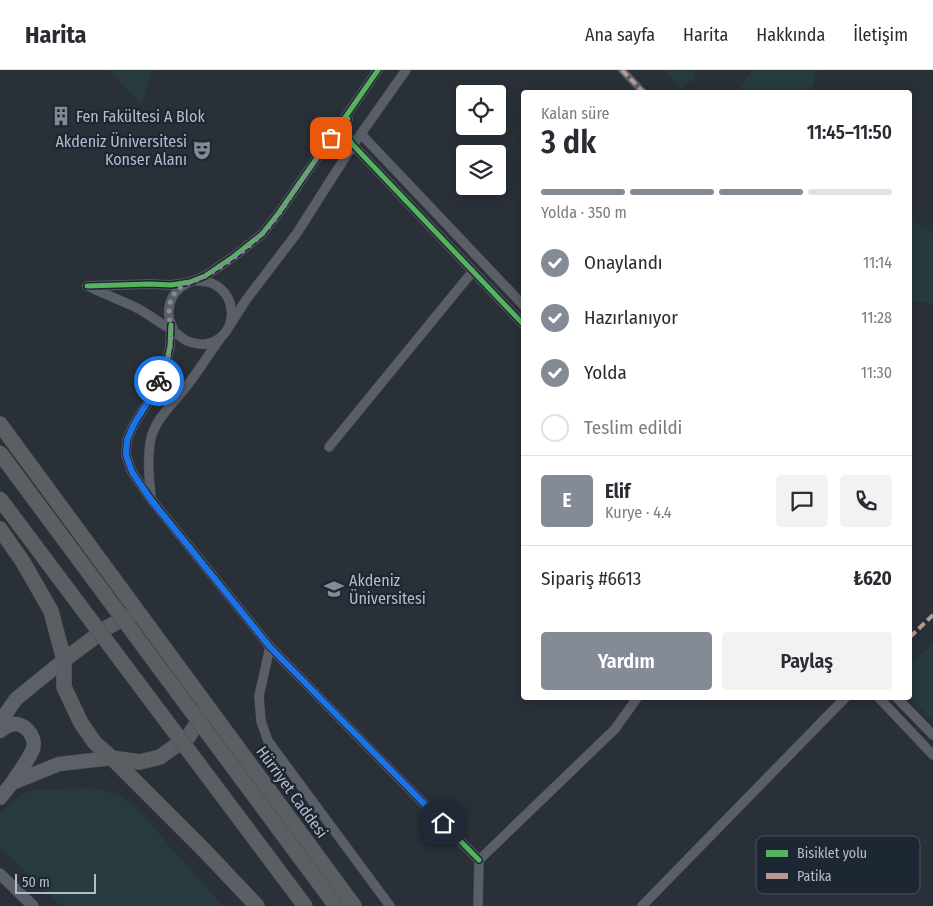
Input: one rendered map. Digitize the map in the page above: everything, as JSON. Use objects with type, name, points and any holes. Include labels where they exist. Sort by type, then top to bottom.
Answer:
[{"type":"highway","name":"Hürriyet Caddesi","points":[[0,424],[354,906]]},
{"type":"highway","points":[[0,453],[336,906]]},
{"type":"highway","points":[[0,499],[305,906]]},
{"type":"highway","points":[[0,530],[23,562],[51,611],[64,660],[64,687],[81,723],[96,743],[198,843],[257,906]]},
{"type":"highway","points":[[64,660],[108,627],[137,611]]},
{"type":"highway","points":[[112,758],[140,762],[160,757],[188,737],[203,715],[202,698]]},
{"type":"main road","points":[[0,722],[16,699],[64,660]]},
{"type":"main road","points":[[0,731],[11,724],[17,724],[29,730],[33,738],[33,749],[23,767],[0,798]]},
{"type":"main road","points":[[12,783],[59,764],[112,758]]},
{"type":"street","points":[[378,70],[278,214],[262,234],[206,276],[181,287],[174,294],[169,304],[168,315],[173,330],[165,369],[134,424],[127,440],[126,455],[132,472],[151,500],[270,647],[479,860]]},
{"type":"street","points":[[151,500],[149,459],[152,437],[160,418],[187,387],[246,300],[297,233],[353,145],[406,70]]},
{"type":"street","points":[[622,70],[641,90]]},
{"type":"street","points":[[363,91],[345,125],[344,132],[353,145],[521,322]]},
{"type":"street","points":[[361,134],[521,303]]},
{"type":"street","points":[[329,447],[473,271]]},
{"type":"street","points":[[224,334],[206,344],[196,344],[185,340],[173,330],[139,309],[87,286],[171,285],[201,280],[211,282],[220,287],[227,295],[232,315],[230,325]]},
{"type":"street","points":[[270,647],[259,696],[261,721],[268,741],[390,906]]},
{"type":"street","points":[[478,906],[479,860],[615,729],[636,700]]},
{"type":"street","points":[[642,906],[844,700]]},
{"type":"street","points":[[881,700],[933,755]]},
{"type":"street","points":[[899,700],[933,734]]},
{"type":"street","points":[[0,874],[33,906]]},
{"type":"green space","points":[[109,70],[153,70],[141,105]]},
{"type":"green space","points":[[664,70],[692,70],[695,77],[681,89]]},
{"type":"green space","points":[[752,70],[817,70],[812,90],[737,90]]},
{"type":"green space","points":[[912,221],[933,234],[933,304],[912,301]]},
{"type":"green space","points":[[933,644],[933,721],[912,699],[912,662]]},
{"type":"green space","points":[[87,788],[106,791],[123,798],[138,810],[223,906],[61,906],[0,847],[0,813],[21,795],[34,790]]},
{"type":"marked path","points":[[622,70],[641,90]]},
{"type":"marked path","points":[[912,635],[933,615]]},
{"type":"cycle path","points":[[87,286],[171,285],[190,282],[205,276],[233,257],[262,234],[278,214],[378,70]]},
{"type":"cycle path","points":[[348,119],[344,132],[353,145],[521,322]]},
{"type":"cycle path","points":[[171,325],[170,346],[165,369],[153,395],[134,424],[127,440],[126,455],[132,472],[151,499],[270,647],[479,860]]},
{"type":"way so far","points":[[159,381],[165,369],[170,346],[171,325],[168,315],[169,304],[174,294],[181,287],[206,276],[262,234],[331,138]]},
{"type":"place","name":"Fen Fakültesi A Blok","points":[[61,116]]},
{"type":"place","name":"Akdeniz Üniversitesi Konser Alanı","points":[[202,150]]},
{"type":"place","name":"Akdeniz Üniversitesi","points":[[334,589]]},
{"type":"route","points":[[159,381],[127,440],[126,455],[132,472],[151,500],[270,647],[443,823]]}]
